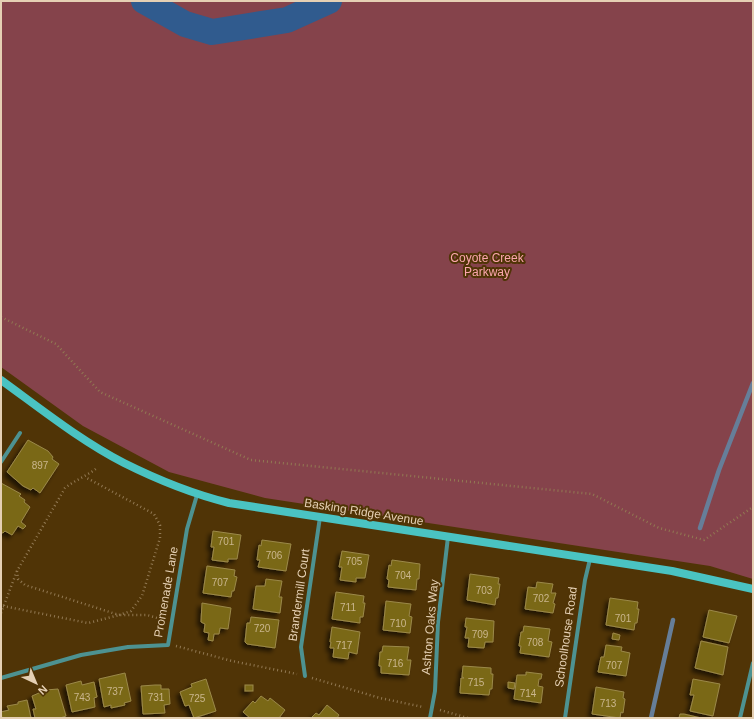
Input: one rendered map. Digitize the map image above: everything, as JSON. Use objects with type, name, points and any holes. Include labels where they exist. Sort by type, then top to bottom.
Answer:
[{"type":"street","name":"Basking Ridge Avenue","points":[[1,380],[78,435],[124,463],[197,495],[230,503],[672,571],[753,589]]},
{"type":"street","points":[[1,462],[20,433]]},
{"type":"street","name":"Promenade Lane","points":[[1,678],[81,655],[128,647],[168,645],[187,530],[197,495]]},
{"type":"street","name":"Brandermill Court","points":[[305,676],[301,647],[320,517]]},
{"type":"street","name":"Ashton Oaks Way","points":[[430,718],[435,691],[438,622],[448,537]]},
{"type":"street","name":"Schoolhouse Road","points":[[564,718],[585,580],[590,558]]},
{"type":"street","points":[[740,718],[753,663]]},
{"type":"path","points":[[1,317],[56,344],[100,392],[251,460],[592,494],[659,528],[704,540],[753,507]]},
{"type":"path","points":[[1,613],[17,571],[65,488],[75,480],[85,477],[97,468]]},
{"type":"path","points":[[3,606],[88,623],[131,612],[142,596],[160,538],[160,525],[154,514],[85,477]]},
{"type":"path","points":[[17,571],[18,579],[25,585],[119,615],[147,615],[172,622]]},
{"type":"path","points":[[168,645],[305,676],[380,698],[432,708],[468,718]]},
{"type":"green space","name":"Coyote Creek Parkway","points":[[1,1],[753,1],[753,579],[710,566],[265,498],[169,472],[83,426],[1,367]]},
{"type":"building","points":[[28,440],[48,451],[53,457],[52,459],[59,464],[40,493],[33,488],[31,490],[23,486],[7,472]]},
{"type":"building","points":[[1,483],[21,494],[19,496],[25,500],[24,502],[30,507],[21,522],[26,526],[23,529],[18,526],[12,535],[5,531],[3,533],[1,532]]},
{"type":"building","points":[[213,531],[241,535],[237,559],[228,559],[228,562],[212,560],[214,547],[211,547]]},
{"type":"building","points":[[262,540],[291,544],[286,571],[258,567],[260,560],[257,560],[259,545],[261,546]]},
{"type":"building","points":[[342,551],[369,555],[365,578],[356,578],[356,582],[340,580],[342,567],[339,567]]},
{"type":"building","points":[[392,560],[420,564],[419,579],[417,579],[416,590],[388,587],[389,580],[387,579],[389,565],[391,566]]},
{"type":"building","points":[[207,566],[235,570],[234,576],[237,577],[231,597],[203,593]]},
{"type":"building","points":[[470,574],[499,578],[498,584],[500,584],[498,598],[496,598],[495,605],[467,600]]},
{"type":"building","points":[[266,579],[282,581],[279,597],[282,597],[280,613],[253,609],[256,586],[265,586]]},
{"type":"building","points":[[537,582],[553,584],[551,593],[556,593],[553,603],[555,604],[553,613],[525,609],[528,587],[536,588]]},
{"type":"building","points":[[336,592],[364,596],[363,603],[365,603],[363,617],[360,617],[360,623],[332,619]]},
{"type":"building","points":[[610,598],[638,602],[637,609],[639,609],[637,623],[635,623],[634,630],[606,625]]},
{"type":"building","points":[[386,601],[411,604],[409,616],[412,617],[410,633],[383,630]]},
{"type":"building","points":[[202,603],[231,608],[228,629],[220,628],[219,634],[214,634],[213,641],[208,640],[209,633],[204,632],[205,624],[201,622]]},
{"type":"building","points":[[709,610],[737,616],[729,643],[703,637]]},
{"type":"building","points":[[251,617],[279,620],[275,648],[247,644],[245,642],[247,623],[250,623]]},
{"type":"building","points":[[466,618],[494,621],[493,642],[485,642],[484,648],[468,647],[469,638],[465,638],[467,627],[465,627]]},
{"type":"building","points":[[524,626],[550,629],[548,641],[552,642],[549,657],[520,653],[521,646],[519,646],[521,632],[523,632]]},
{"type":"building","points":[[332,627],[360,632],[357,654],[349,652],[348,659],[333,657],[334,648],[330,648]]},
{"type":"building","points":[[613,633],[620,635],[619,640],[612,639]]},
{"type":"building","points":[[701,641],[728,647],[723,675],[695,668]]},
{"type":"building","points":[[606,645],[622,647],[621,651],[630,653],[626,676],[598,672],[601,657],[604,657]]},
{"type":"building","points":[[383,646],[409,647],[407,660],[411,660],[409,675],[381,673],[381,666],[379,666],[380,652],[382,652]]},
{"type":"building","points":[[463,666],[491,668],[491,674],[493,674],[492,689],[490,689],[489,695],[460,693],[461,678],[464,678],[462,677]]},
{"type":"building","points":[[526,672],[542,674],[541,679],[539,679],[538,686],[543,687],[541,703],[514,699],[517,675],[526,675]]},
{"type":"building","points":[[125,673],[131,701],[124,703],[125,705],[111,708],[111,705],[104,707],[99,679]]},
{"type":"building","points":[[206,679],[216,711],[194,718],[189,705],[185,706],[180,692],[192,687],[191,684]]},
{"type":"building","points":[[693,679],[720,684],[713,716],[690,711],[694,695],[690,695]]},
{"type":"building","points":[[81,681],[82,685],[94,682],[97,697],[94,698],[95,707],[72,712],[66,685]]},
{"type":"building","points":[[508,682],[515,683],[514,689],[508,688]]},
{"type":"building","points":[[161,685],[161,689],[169,689],[170,704],[164,705],[165,713],[143,714],[141,686]]},
{"type":"building","points":[[245,685],[253,685],[253,691],[245,691]]},
{"type":"building","points":[[596,687],[624,692],[623,698],[625,699],[623,713],[621,712],[620,718],[592,714]]},
{"type":"building","points":[[58,689],[66,716],[60,718],[35,718],[33,709],[36,709],[32,696],[46,690]]},
{"type":"building","points":[[261,696],[268,701],[270,698],[285,710],[279,718],[250,718],[243,712],[253,701],[255,703]]},
{"type":"building","points":[[27,700],[31,718],[2,718],[1,712],[9,710],[7,706],[18,704],[18,702]]},
{"type":"building","points":[[327,705],[339,715],[337,718],[311,718],[316,713],[319,715]]},
{"type":"building","points":[[680,714],[684,714],[701,718],[679,718]]},
{"type":"waterway","points":[[144,1],[185,24],[212,32],[287,20],[329,1]]},
{"type":"waterway","points":[[700,528],[719,470],[753,383]]},
{"type":"waterway","points":[[651,718],[673,620]]}]
